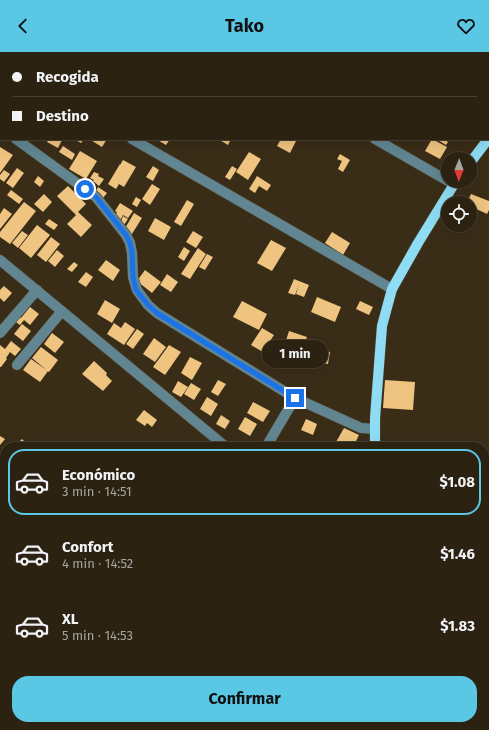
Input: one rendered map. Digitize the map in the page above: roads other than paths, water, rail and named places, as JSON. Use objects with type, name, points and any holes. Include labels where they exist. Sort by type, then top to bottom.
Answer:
[{"type":"main road","points":[[477,154],[487,140]]},
{"type":"main road","points":[[375,442],[375,418],[382,326],[392,289],[449,188]]},
{"type":"street","points":[[17,140],[96,197],[126,235],[132,252],[133,277],[136,290],[148,305],[157,313],[295,398],[361,428],[376,429]]},
{"type":"street","points":[[134,140],[392,289]]},
{"type":"street","points":[[377,140],[441,176]]},
{"type":"street","points":[[0,260],[220,442]]},
{"type":"street","points":[[0,334],[37,290]]},
{"type":"street","points":[[17,365],[62,311]]},
{"type":"street","points":[[269,442],[295,398]]}]
